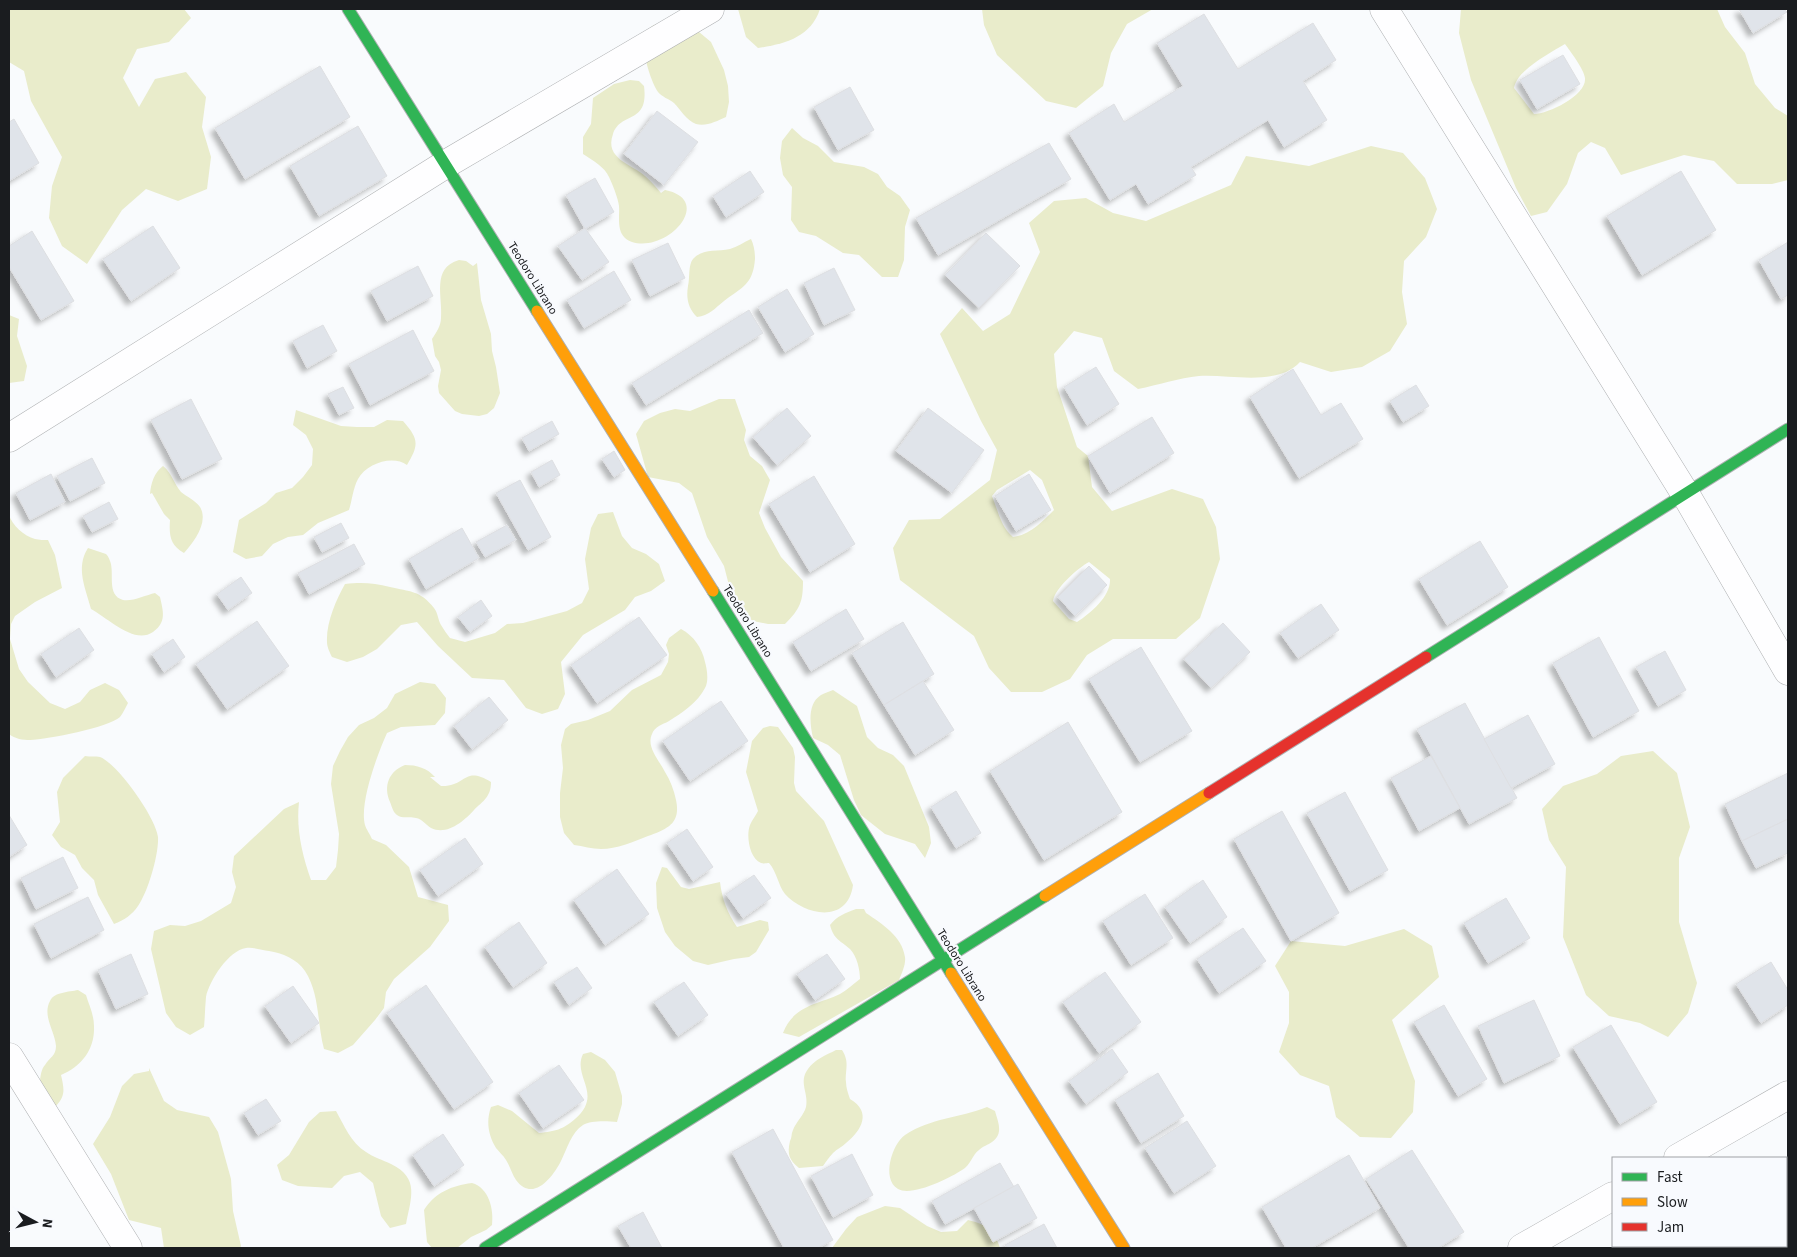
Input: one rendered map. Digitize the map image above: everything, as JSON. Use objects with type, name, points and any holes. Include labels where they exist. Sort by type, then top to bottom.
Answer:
[{"type":"street","name":"Teodoro Librano","points":[[348,9],[1124,1248]]},
{"type":"street","points":[[9,438],[446,164],[710,9]]},
{"type":"street","points":[[1384,9],[1686,495],[1788,670]]},
{"type":"street","points":[[485,1248],[1686,495],[1788,429]]},
{"type":"street","points":[[9,1057],[128,1248]]},
{"type":"street","points":[[1680,1157],[1788,1094]]},
{"type":"street","points":[[1522,1248],[1612,1197]]},
{"type":"green space","points":[[9,9],[184,9],[191,18],[169,42],[137,49],[123,78],[139,107],[155,79],[186,72],[206,97],[202,127],[211,157],[207,189],[178,201],[146,189],[122,210],[87,264],[62,246],[49,218],[52,186],[62,157],[31,101],[24,71],[9,62]]},
{"type":"green space","points":[[738,9],[820,9],[816,19],[804,33],[778,44],[758,48],[746,37]]},
{"type":"green space","points":[[982,9],[1153,9],[1127,24],[1111,53],[1103,86],[1076,108],[1046,101],[997,55],[984,25]]},
{"type":"green space","points":[[1461,9],[1717,9],[1725,27],[1745,53],[1755,84],[1775,108],[1788,116],[1788,180],[1772,184],[1737,184],[1714,161],[1684,155],[1621,175],[1605,148],[1591,142],[1578,153],[1567,184],[1547,212],[1531,216],[1516,188],[1471,80],[1459,33]],"holes":[[[1565,44],[1582,70],[1585,78],[1584,84],[1580,91],[1566,102],[1549,111],[1534,114],[1514,88],[1516,81],[1543,57]]]},
{"type":"green space","points":[[672,20],[687,22],[711,42],[724,70],[728,86],[729,102],[726,117],[708,124],[696,124],[686,117],[674,103],[658,92],[646,61],[645,36],[653,26]]},
{"type":"green space","points":[[630,80],[639,81],[644,86],[642,107],[617,127],[611,142],[612,149],[621,160],[645,176],[661,193],[665,190],[679,196],[686,204],[686,214],[681,224],[659,240],[646,243],[632,242],[623,236],[620,226],[619,206],[609,177],[601,167],[583,154],[583,137],[591,124],[593,98],[614,84]]},
{"type":"green space","points":[[792,128],[803,138],[818,146],[834,162],[864,167],[878,174],[887,187],[900,196],[910,210],[905,227],[904,260],[898,277],[882,277],[859,255],[843,253],[816,236],[799,232],[791,220],[792,187],[783,175],[780,158],[782,141]]},
{"type":"green space","points":[[1371,146],[1403,153],[1425,178],[1437,209],[1426,237],[1404,261],[1402,292],[1407,324],[1390,351],[1362,367],[1331,372],[1300,362],[1290,370],[1266,377],[1199,376],[1138,389],[1114,371],[1102,338],[1074,331],[1054,354],[1057,387],[1077,447],[1088,456],[1092,487],[1112,511],[1172,489],[1203,499],[1216,527],[1220,559],[1200,618],[1176,639],[1113,639],[1087,655],[1070,679],[1042,692],[1011,692],[989,668],[974,636],[900,580],[893,548],[909,520],[940,519],[990,480],[997,450],[981,421],[940,334],[962,308],[983,331],[1010,314],[1040,252],[1029,223],[1054,201],[1086,198],[1113,213],[1146,221],[1231,185],[1246,156],[1309,166]],"holes":[[[1030,470],[1042,480],[1054,510],[1031,530],[1013,537],[1003,524],[992,496],[997,490]],[[1089,562],[1110,579],[1109,585],[1104,598],[1099,604],[1077,622],[1069,619],[1053,601],[1062,585]]]},
{"type":"green space","points":[[751,239],[755,259],[752,275],[749,280],[712,311],[697,317],[688,303],[687,295],[693,259],[701,253],[730,249]]},
{"type":"green space","points":[[459,260],[466,261],[473,266],[477,263],[481,300],[491,334],[492,351],[500,393],[494,408],[487,414],[479,416],[462,414],[455,411],[439,393],[438,386],[441,370],[435,356],[432,339],[441,321],[440,284],[445,269],[450,264]]},
{"type":"green space","points":[[9,315],[19,319],[17,336],[27,366],[24,381],[9,383]]},
{"type":"green space","points":[[719,399],[735,399],[746,430],[744,440],[750,456],[762,466],[770,480],[759,513],[781,557],[803,581],[800,605],[785,624],[768,624],[753,621],[739,611],[732,597],[724,566],[707,537],[692,493],[679,483],[648,477],[636,434],[644,421],[660,413],[675,409],[690,411]]},
{"type":"green space","points":[[296,410],[341,426],[374,427],[387,420],[403,421],[416,442],[414,452],[407,465],[395,461],[381,462],[362,473],[355,486],[349,510],[318,523],[303,535],[288,537],[273,544],[262,556],[246,559],[233,552],[239,520],[266,503],[276,493],[292,488],[312,465],[313,449],[306,435],[293,425]]},
{"type":"green space","points":[[163,466],[169,472],[176,486],[200,507],[202,513],[203,519],[199,532],[184,553],[171,540],[170,520],[164,514],[152,493],[150,494],[154,478]]},
{"type":"green space","points":[[613,512],[622,536],[632,548],[646,554],[659,564],[665,581],[651,591],[635,597],[625,610],[583,635],[561,662],[565,694],[558,709],[542,714],[526,708],[504,680],[472,678],[438,646],[417,622],[401,625],[377,649],[363,657],[347,662],[332,657],[327,644],[328,627],[335,604],[345,584],[373,584],[409,591],[419,595],[434,608],[441,625],[450,638],[465,642],[495,633],[507,624],[523,623],[567,611],[582,603],[589,589],[585,559],[591,528],[598,514]]},
{"type":"green space","points":[[9,515],[23,533],[35,539],[48,540],[55,555],[62,588],[35,602],[15,616],[11,624],[10,639],[19,669],[28,682],[50,703],[65,709],[80,702],[90,690],[105,683],[119,690],[128,703],[120,717],[113,721],[77,732],[39,739],[22,739],[9,734]]},
{"type":"green space","points":[[88,548],[108,556],[113,589],[118,597],[123,600],[131,600],[155,593],[160,597],[163,616],[160,624],[153,632],[146,635],[130,633],[91,609],[84,586],[82,571],[82,563]]},
{"type":"green space","points":[[681,629],[690,635],[700,647],[706,665],[707,679],[705,688],[698,698],[689,707],[657,727],[653,731],[651,739],[652,749],[669,778],[674,793],[677,808],[675,820],[662,831],[631,843],[607,849],[594,849],[574,845],[564,833],[560,817],[563,768],[561,745],[565,729],[571,724],[588,720],[610,711],[632,690],[661,675],[668,662],[669,654],[666,645],[669,638]]},
{"type":"green space","points":[[420,682],[435,684],[446,698],[445,713],[435,725],[401,727],[387,733],[367,791],[364,816],[365,825],[372,839],[386,845],[409,867],[418,897],[448,905],[449,921],[430,947],[394,979],[386,992],[384,1008],[375,1020],[353,1045],[338,1053],[324,1049],[316,999],[310,980],[302,967],[284,955],[255,948],[246,948],[233,954],[215,975],[206,997],[204,1027],[190,1035],[176,1027],[166,1013],[151,949],[154,931],[170,925],[185,926],[201,921],[231,903],[236,887],[232,872],[234,856],[284,809],[299,802],[298,822],[300,841],[311,880],[326,880],[336,867],[338,850],[339,834],[331,784],[333,766],[340,751],[348,737],[359,725],[374,718],[387,708],[395,694]]},
{"type":"green space","points":[[833,690],[857,706],[867,737],[878,748],[893,755],[904,766],[929,827],[931,843],[925,858],[915,844],[885,834],[861,815],[854,800],[840,755],[828,745],[813,738],[811,715],[813,704],[821,695]]},
{"type":"green space","points":[[770,726],[778,727],[793,748],[796,791],[824,821],[853,885],[849,897],[843,906],[835,911],[814,911],[793,902],[785,894],[769,863],[761,863],[751,851],[749,829],[758,811],[746,772],[752,741],[763,728]]},
{"type":"green space","points":[[1653,751],[1677,773],[1690,827],[1679,858],[1679,922],[1697,983],[1688,1013],[1668,1037],[1640,1023],[1609,1016],[1586,995],[1563,937],[1566,867],[1549,840],[1542,809],[1563,786],[1597,774],[1621,756]]},
{"type":"green space","points":[[85,756],[100,757],[108,762],[126,780],[151,817],[158,837],[155,863],[142,900],[130,915],[114,924],[98,895],[94,880],[82,868],[75,855],[61,847],[52,835],[60,822],[57,792],[63,778]]},
{"type":"green space","points":[[405,765],[418,766],[425,769],[435,777],[430,777],[441,786],[456,783],[470,776],[482,777],[491,782],[490,791],[483,801],[460,823],[449,829],[437,830],[414,817],[399,816],[394,811],[388,796],[387,785],[391,775]]},
{"type":"green space","points":[[662,867],[667,868],[681,887],[689,889],[720,882],[730,916],[737,927],[760,920],[768,922],[769,930],[756,952],[749,957],[708,965],[693,961],[675,946],[665,932],[657,908],[656,883]]},
{"type":"green space","points":[[856,909],[864,909],[866,913],[890,931],[900,943],[905,960],[899,980],[799,1037],[783,1033],[793,1017],[800,1011],[840,994],[860,979],[855,955],[835,937],[830,925],[835,919]]},
{"type":"green space","points":[[1404,929],[1432,946],[1439,977],[1392,1020],[1415,1081],[1413,1112],[1391,1138],[1360,1137],[1336,1117],[1329,1086],[1300,1075],[1279,1052],[1289,1023],[1289,992],[1275,966],[1291,941],[1345,946]]},
{"type":"green space","points":[[78,990],[86,995],[93,1018],[94,1034],[86,1056],[75,1067],[61,1075],[63,1092],[56,1106],[49,1104],[45,1099],[40,1085],[43,1067],[56,1049],[47,1012],[52,998],[62,993]]},
{"type":"green space","points":[[836,1050],[842,1050],[847,1062],[847,1090],[850,1099],[861,1110],[863,1115],[862,1121],[852,1138],[833,1153],[823,1166],[799,1168],[791,1159],[789,1150],[792,1131],[806,1107],[805,1074],[820,1058]]},
{"type":"green space","points":[[591,1052],[605,1060],[615,1072],[622,1096],[622,1104],[617,1122],[604,1121],[583,1125],[572,1137],[561,1161],[548,1180],[536,1188],[529,1189],[522,1186],[516,1180],[491,1138],[488,1123],[491,1107],[498,1105],[512,1111],[539,1133],[554,1131],[566,1126],[583,1110],[587,1102],[581,1062],[583,1054]]},
{"type":"green space","points":[[149,1068],[164,1101],[177,1110],[209,1117],[218,1132],[231,1179],[233,1211],[240,1248],[164,1248],[161,1228],[129,1220],[111,1174],[93,1144],[110,1117],[122,1086],[134,1074],[149,1071]]},
{"type":"green space","points":[[987,1107],[995,1111],[999,1124],[998,1135],[996,1139],[977,1152],[965,1168],[940,1182],[912,1191],[898,1189],[893,1184],[890,1178],[890,1162],[900,1139],[925,1125]]},
{"type":"green space","points":[[336,1111],[356,1144],[400,1170],[410,1182],[411,1197],[406,1224],[390,1228],[381,1216],[373,1183],[360,1172],[344,1176],[332,1188],[298,1186],[282,1180],[277,1165],[289,1155],[309,1122],[320,1112]]},
{"type":"green space","points":[[472,1183],[483,1189],[489,1200],[492,1212],[492,1225],[471,1237],[457,1248],[432,1248],[427,1242],[424,1210],[439,1194],[457,1186]]},
{"type":"green space","points":[[885,1206],[900,1208],[927,1226],[941,1232],[957,1231],[968,1220],[980,1224],[992,1232],[1000,1248],[832,1248],[857,1217]]},
{"type":"building","points":[[1739,9],[1784,9],[1787,12],[1753,33]]},
{"type":"building","points":[[1204,14],[1238,69],[1313,23],[1336,60],[1303,81],[1327,120],[1284,147],[1268,120],[1191,167],[1196,175],[1148,204],[1136,184],[1110,200],[1069,133],[1114,104],[1124,122],[1183,86],[1157,43]]},
{"type":"building","points":[[1563,55],[1580,84],[1537,109],[1520,80]]},
{"type":"building","points":[[320,66],[350,117],[245,179],[215,128]]},
{"type":"building","points":[[850,87],[874,130],[838,150],[814,107]]},
{"type":"building","points":[[657,111],[698,142],[664,185],[624,154]]},
{"type":"building","points":[[14,119],[39,163],[9,181],[9,122]]},
{"type":"building","points":[[358,126],[387,176],[319,216],[290,166]]},
{"type":"building","points":[[1049,143],[1071,179],[938,255],[916,218]]},
{"type":"building","points":[[750,171],[764,192],[726,217],[713,196]]},
{"type":"building","points":[[1681,171],[1716,230],[1642,275],[1607,216]]},
{"type":"building","points":[[595,178],[614,212],[585,229],[566,195]]},
{"type":"building","points":[[153,226],[180,268],[131,301],[103,259]]},
{"type":"building","points":[[585,228],[609,262],[582,280],[558,246]]},
{"type":"building","points":[[32,231],[74,301],[41,320],[9,267],[9,246]]},
{"type":"building","points":[[986,233],[1020,266],[979,308],[945,275]]},
{"type":"building","points":[[1788,242],[1788,295],[1781,299],[1759,260]]},
{"type":"building","points":[[668,243],[685,278],[650,296],[632,260]]},
{"type":"building","points":[[418,266],[433,296],[387,321],[371,291]]},
{"type":"building","points":[[834,268],[855,310],[824,325],[804,283]]},
{"type":"building","points":[[614,271],[631,300],[584,328],[567,300]]},
{"type":"building","points":[[787,289],[814,334],[785,352],[758,307]]},
{"type":"building","points":[[749,310],[763,333],[646,405],[632,383]]},
{"type":"building","points":[[323,325],[337,351],[307,368],[293,341]]},
{"type":"building","points":[[413,330],[434,371],[370,405],[349,364]]},
{"type":"building","points":[[1096,367],[1119,404],[1087,425],[1064,387]]},
{"type":"building","points":[[1293,369],[1321,415],[1341,403],[1363,439],[1299,478],[1250,397]]},
{"type":"building","points":[[1416,385],[1429,406],[1403,422],[1390,401]]},
{"type":"building","points":[[343,387],[354,408],[339,415],[328,394]]},
{"type":"building","points":[[191,399],[222,459],[182,479],[151,420]]},
{"type":"building","points":[[787,408],[811,436],[777,465],[753,437]]},
{"type":"building","points":[[928,408],[984,450],[952,493],[896,451]]},
{"type":"building","points":[[1152,417],[1174,453],[1110,493],[1088,456]]},
{"type":"building","points":[[552,421],[559,434],[529,451],[522,438]]},
{"type":"building","points":[[614,451],[625,470],[614,477],[602,459]]},
{"type":"building","points":[[92,458],[105,483],[70,501],[57,476]]},
{"type":"building","points":[[552,460],[560,475],[539,487],[531,472]]},
{"type":"building","points":[[51,474],[65,502],[30,520],[16,493]]},
{"type":"building","points":[[1029,474],[1051,510],[1016,531],[995,496]]},
{"type":"building","points":[[814,476],[855,544],[810,572],[769,504]]},
{"type":"building","points":[[520,480],[551,537],[528,550],[496,493]]},
{"type":"building","points":[[109,502],[118,519],[92,532],[83,516]]},
{"type":"building","points":[[341,523],[349,538],[322,552],[314,537]]},
{"type":"building","points":[[507,525],[516,540],[485,557],[476,542]]},
{"type":"building","points":[[462,528],[479,558],[426,589],[409,559]]},
{"type":"building","points":[[1480,541],[1508,587],[1447,625],[1419,579]]},
{"type":"building","points":[[354,544],[365,564],[309,594],[298,573]]},
{"type":"building","points":[[1089,566],[1107,585],[1075,616],[1058,597]]},
{"type":"building","points":[[241,577],[252,593],[228,610],[217,594]]},
{"type":"building","points":[[481,600],[492,616],[470,632],[458,617]]},
{"type":"building","points":[[1321,604],[1339,630],[1298,658],[1280,633]]},
{"type":"building","points":[[846,609],[864,639],[811,671],[793,642]]},
{"type":"building","points":[[639,617],[667,655],[597,703],[571,665]]},
{"type":"building","points":[[257,621],[289,666],[227,709],[196,664]]},
{"type":"building","points":[[903,622],[934,674],[884,705],[852,653]]},
{"type":"building","points":[[1223,623],[1250,652],[1211,688],[1184,659]]},
{"type":"building","points":[[79,628],[94,650],[56,677],[41,654]]},
{"type":"building","points":[[1599,637],[1639,711],[1593,737],[1553,663]]},
{"type":"building","points":[[173,639],[185,657],[164,672],[152,654]]},
{"type":"building","points":[[1141,647],[1192,731],[1140,762],[1089,679]]},
{"type":"building","points":[[1665,651],[1686,690],[1658,706],[1636,667]]},
{"type":"building","points":[[923,681],[954,730],[915,755],[884,705]]},
{"type":"building","points":[[489,697],[508,720],[472,749],[454,726]]},
{"type":"building","points":[[721,701],[748,741],[690,781],[663,741]]},
{"type":"building","points":[[1465,703],[1517,798],[1469,824],[1417,729]]},
{"type":"building","points":[[1528,715],[1555,764],[1511,788],[1484,739]]},
{"type":"building","points":[[1068,722],[1122,812],[1044,860],[990,771]]},
{"type":"building","points":[[1431,756],[1460,808],[1419,831],[1391,778]]},
{"type":"building","points":[[1788,773],[1788,819],[1742,841],[1725,804]]},
{"type":"building","points":[[956,791],[981,833],[956,848],[931,807]]},
{"type":"building","points":[[1345,792],[1388,870],[1350,891],[1307,813]]},
{"type":"building","points":[[1282,811],[1339,913],[1291,941],[1234,839]]},
{"type":"building","points":[[9,815],[27,845],[9,857]]},
{"type":"building","points":[[1788,819],[1788,853],[1756,868],[1742,841]]},
{"type":"building","points":[[687,829],[713,867],[693,881],[667,843]]},
{"type":"building","points":[[465,838],[483,864],[438,896],[420,870]]},
{"type":"building","points":[[63,857],[78,888],[36,909],[21,878]]},
{"type":"building","points":[[617,869],[649,914],[605,945],[574,900]]},
{"type":"building","points":[[754,875],[771,898],[743,918],[726,894]]},
{"type":"building","points":[[1203,880],[1227,917],[1190,943],[1165,907]]},
{"type":"building","points":[[1145,894],[1173,938],[1131,965],[1103,921]]},
{"type":"building","points":[[88,897],[104,930],[51,958],[34,924]]},
{"type":"building","points":[[1506,898],[1530,938],[1488,963],[1464,923]]},
{"type":"building","points":[[519,922],[547,963],[513,987],[485,947]]},
{"type":"building","points":[[1243,928],[1266,961],[1219,993],[1197,959]]},
{"type":"building","points":[[131,954],[148,994],[116,1009],[98,970]]},
{"type":"building","points":[[827,954],[845,979],[815,1000],[797,974]]},
{"type":"building","points":[[1771,962],[1788,990],[1788,1005],[1761,1023],[1736,984]]},
{"type":"building","points":[[577,967],[592,988],[569,1005],[554,982]]},
{"type":"building","points":[[1105,972],[1141,1022],[1099,1053],[1063,1002]]},
{"type":"building","points":[[684,982],[708,1015],[678,1036],[654,1002]]},
{"type":"building","points":[[426,985],[493,1082],[454,1109],[387,1013]]},
{"type":"building","points":[[293,986],[319,1023],[291,1043],[265,1006]]},
{"type":"building","points":[[1534,1000],[1560,1056],[1504,1083],[1478,1026]]},
{"type":"building","points":[[1444,1005],[1487,1079],[1458,1096],[1414,1022]]},
{"type":"building","points":[[1611,1025],[1657,1102],[1620,1124],[1573,1047]]},
{"type":"building","points":[[1112,1049],[1128,1072],[1086,1104],[1069,1081]]},
{"type":"building","points":[[559,1065],[584,1100],[543,1128],[519,1093]]},
{"type":"building","points":[[1158,1073],[1184,1116],[1141,1143],[1115,1100]]},
{"type":"building","points":[[266,1099],[281,1121],[258,1135],[244,1113]]},
{"type":"building","points":[[1187,1121],[1216,1166],[1174,1193],[1145,1148]]},
{"type":"building","points":[[773,1129],[833,1240],[818,1248],[784,1248],[732,1152]]},
{"type":"building","points":[[443,1134],[464,1165],[434,1186],[413,1155]]},
{"type":"building","points":[[1412,1150],[1464,1232],[1438,1248],[1409,1248],[1366,1179]]},
{"type":"building","points":[[852,1154],[873,1195],[833,1217],[811,1176]]},
{"type":"building","points":[[1349,1155],[1380,1208],[1312,1248],[1286,1248],[1262,1207]]},
{"type":"building","points":[[1000,1163],[1014,1187],[945,1224],[932,1201]]},
{"type":"building","points":[[1787,1169],[1788,1247],[1783,1248],[1787,1247]]},
{"type":"building","points":[[1018,1184],[1037,1218],[993,1242],[974,1208]]},
{"type":"building","points":[[643,1212],[662,1248],[631,1248],[618,1226]]},
{"type":"building","points":[[1044,1224],[1057,1248],[1007,1248],[1005,1245]]},
{"type":"building","points":[[1708,1247],[1709,1248],[1661,1248]]},
{"type":"building","points":[[1730,1247],[1779,1248],[1731,1248]]},
{"type":"traffic: fast","points":[[348,9],[537,311]]},
{"type":"traffic: fast","points":[[1426,657],[1788,429]]},
{"type":"traffic: fast","points":[[713,591],[951,973]]},
{"type":"traffic: fast","points":[[485,1248],[1045,896]]},
{"type":"traffic: slow","points":[[537,311],[713,591]]},
{"type":"traffic: slow","points":[[1045,896],[1209,793]]},
{"type":"traffic: slow","points":[[951,973],[1124,1248]]},
{"type":"traffic: jam","points":[[1209,793],[1426,657]]}]
